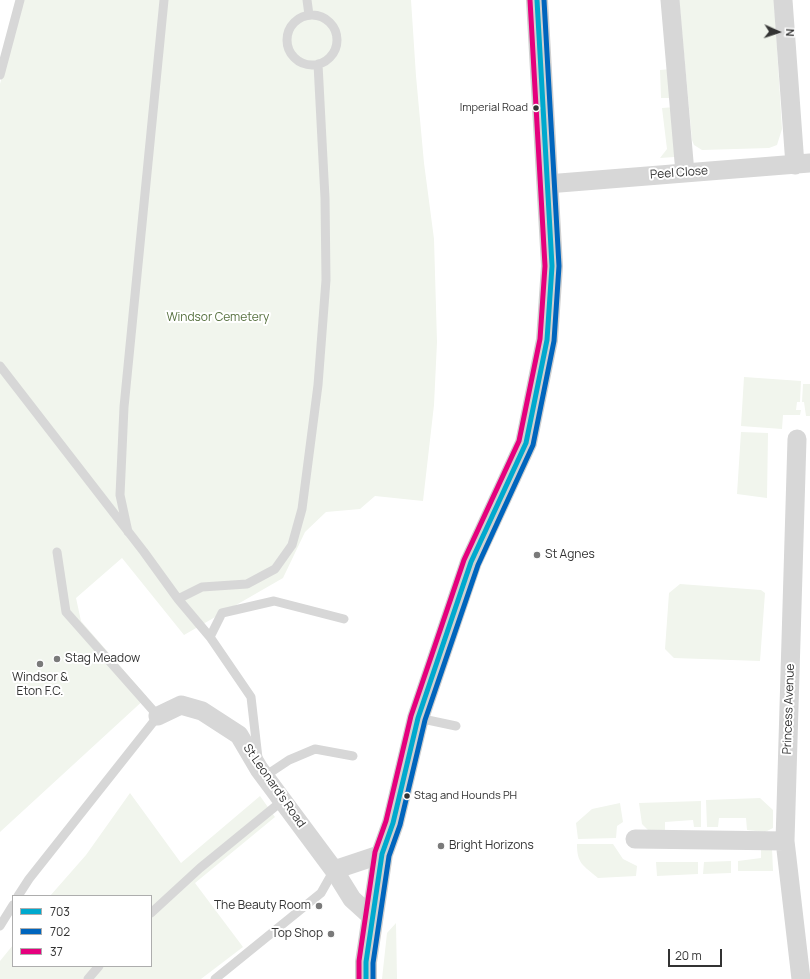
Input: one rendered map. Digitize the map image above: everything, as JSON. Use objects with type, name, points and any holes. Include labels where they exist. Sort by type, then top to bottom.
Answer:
[{"type":"main road","points":[[366,979],[366,962],[382,854],[393,823],[418,718],[471,562],[526,443],[547,340],[552,266],[537,0]]},
{"type":"street","points":[[670,0],[685,173]]},
{"type":"street","points":[[783,0],[802,164]]},
{"type":"street","name":"Peel Close","points":[[547,184],[802,164]]},
{"type":"street","name":"Princess Avenue","points":[[797,439],[785,840],[801,979]]},
{"type":"street","name":"St Leonard's Road","points":[[158,716],[181,705],[202,711],[239,735],[262,773],[334,870],[352,899],[373,918]]},
{"type":"street","points":[[635,838],[785,840]]},
{"type":"street","points":[[334,870],[382,854]]},
{"type":"lane","points":[[0,75],[20,0]]},
{"type":"lane","points":[[128,532],[120,495],[124,407],[164,0]]},
{"type":"lane","points":[[308,0],[309,15]]},
{"type":"lane","points":[[309,15],[321,17],[327,20],[333,26],[337,40],[334,52],[328,59],[312,65],[297,60],[291,53],[287,36],[292,25],[298,19],[309,15]]},
{"type":"lane","points":[[178,599],[202,587],[247,584],[275,569],[292,545],[302,509],[318,385],[326,280],[325,198],[318,64]]},
{"type":"lane","points":[[0,366],[178,599],[210,637],[251,697],[262,773],[315,749],[353,756]]},
{"type":"lane","points":[[19,895],[158,716],[66,612],[57,552]]},
{"type":"lane","points":[[210,637],[222,613],[274,601],[344,619]]},
{"type":"lane","points":[[418,718],[456,726]]},
{"type":"lane","points":[[152,912],[200,868],[282,800]]},
{"type":"lane","points":[[215,979],[321,893],[334,870]]},
{"type":"lane","points":[[0,926],[12,907]]},
{"type":"lane","points":[[88,979],[98,967]]},
{"type":"green space","name":"Windsor Cemetery","points":[[22,0],[411,0],[424,163],[434,239],[437,342],[434,405],[423,501],[375,496],[360,509],[326,512],[305,532],[283,578],[184,635],[122,558],[76,598],[81,621],[147,697],[0,832],[0,84]]},
{"type":"green space","points":[[679,0],[774,0],[782,129],[777,145],[769,148],[702,150],[694,145],[692,140]]},
{"type":"green space","points":[[671,69],[674,98],[661,98],[660,70]]},
{"type":"green space","points":[[675,107],[677,149],[674,157],[660,158],[667,149],[662,108]]},
{"type":"green space","points":[[744,377],[801,381],[800,402],[797,402],[796,410],[801,410],[800,415],[783,415],[782,429],[741,426]]},
{"type":"green space","points":[[803,384],[810,384],[810,416],[806,416],[804,402],[802,402]]},
{"type":"green space","points":[[741,432],[768,433],[767,498],[737,494]]},
{"type":"green space","points":[[680,584],[761,590],[765,593],[760,661],[674,658],[665,649],[669,593]]},
{"type":"green space","points":[[130,793],[181,863],[260,796],[275,817],[195,883],[243,947],[201,979],[0,979],[0,961],[12,946],[12,967],[152,967],[152,895],[51,895],[86,855]]},
{"type":"green space","points":[[760,798],[773,810],[773,828],[765,832],[747,830],[746,818],[719,818],[718,827],[707,827],[706,800]]},
{"type":"green space","points":[[701,801],[701,827],[694,827],[693,820],[665,822],[665,830],[649,831],[642,824],[639,803]]},
{"type":"green space","points":[[620,803],[623,822],[617,826],[616,838],[578,839],[576,823],[592,809]]},
{"type":"green space","points":[[577,844],[613,844],[623,859],[637,866],[636,876],[598,878],[582,864],[578,856]]},
{"type":"green space","points":[[761,847],[772,848],[773,871],[738,871],[738,861],[761,858]]},
{"type":"green space","points":[[731,861],[731,873],[703,874],[704,862]]},
{"type":"green space","points":[[656,862],[698,862],[698,874],[657,876]]},
{"type":"green space","points":[[396,923],[397,979],[382,979],[387,933]]},
{"type":"transit line","name":"37","points":[[359,979],[359,961],[375,852],[386,821],[411,716],[464,560],[519,441],[540,339],[545,266],[530,0]]},
{"type":"transit line","name":"703","points":[[366,979],[366,962],[382,854],[393,823],[418,718],[471,562],[526,443],[547,340],[552,266],[537,0]]},
{"type":"transit line","name":"702","points":[[373,979],[373,963],[389,856],[400,825],[425,720],[478,565],[533,445],[554,341],[559,266],[544,0]]},
{"type":"place","name":"Imperial Road","points":[[536,108]]},
{"type":"place","name":"St Agnes","points":[[537,555]]},
{"type":"place","name":"Stag Meadow","points":[[57,659]]},
{"type":"place","name":"Windsor & Eton F.C.","points":[[40,664]]},
{"type":"place","name":"Stag and Hounds PH","points":[[407,796]]},
{"type":"place","name":"Bright Horizons","points":[[441,846]]},
{"type":"place","name":"The Beauty Room","points":[[319,906]]},
{"type":"place","name":"Top Shop","points":[[331,934]]}]
